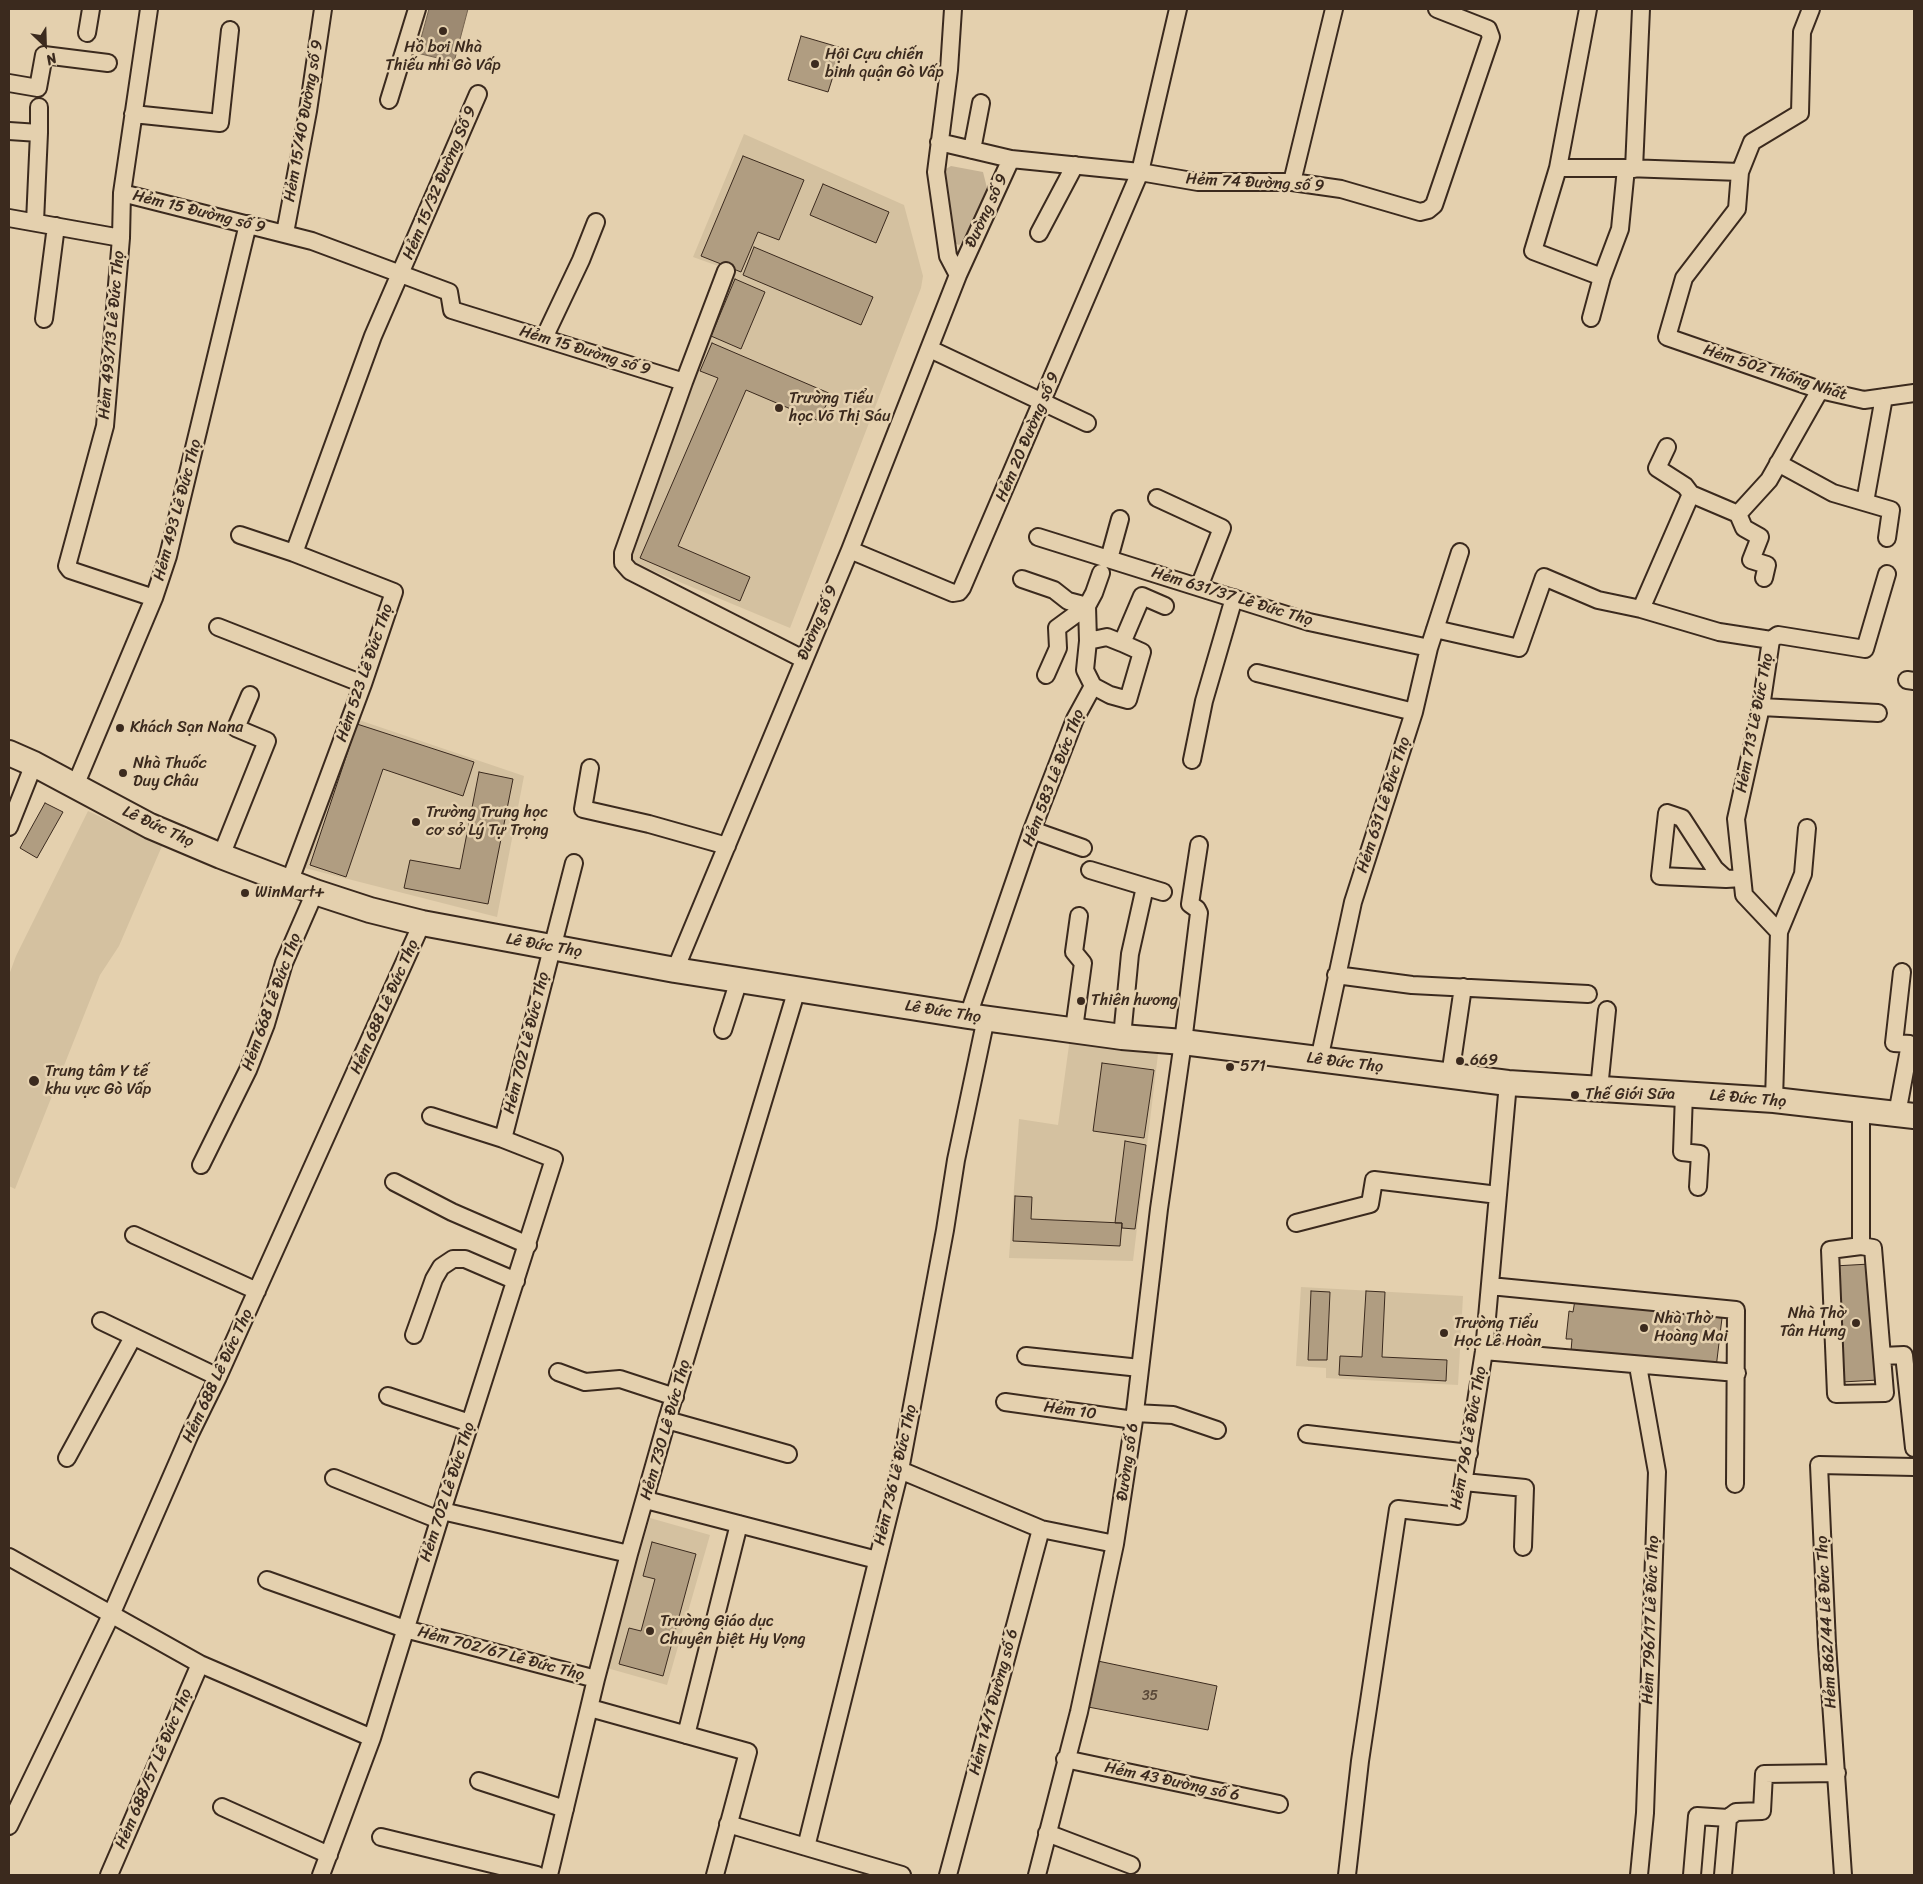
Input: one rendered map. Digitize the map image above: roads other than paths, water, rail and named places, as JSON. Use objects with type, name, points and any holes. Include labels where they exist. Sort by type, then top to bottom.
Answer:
[{"type":"main road","name":"Lê Đức Thọ","points":[[9,753],[34,764],[150,826],[221,856],[314,892],[370,910],[422,923],[675,970],[977,1017],[1122,1037],[1183,1042],[1508,1083],[1774,1100],[1906,1115]]},
{"type":"street","points":[[87,32],[91,9]]},
{"type":"street","name":"Hẻm 493/13 Lê Đức Thọ","points":[[149,9],[122,193],[121,238],[105,426],[67,566],[70,570],[154,598]]},
{"type":"street","name":"Hẻm 15/40 Đường số 9","points":[[285,233],[308,112],[323,9]]},
{"type":"street","points":[[389,100],[417,9]]},
{"type":"street","name":"Đường số 9","points":[[953,9],[949,70],[936,172],[948,256],[958,275]]},
{"type":"street","name":"Hẻm 20 Đường số 9","points":[[850,550],[953,593],[958,592],[1044,401],[1140,172],[1178,9]]},
{"type":"street","points":[[1292,182],[1334,9]]},
{"type":"street","name":"Hẻm 74 Đường số 9","points":[[1011,159],[1140,172],[1198,182],[1292,182],[1341,189],[1420,212],[1428,210],[1434,205],[1491,37],[1488,29],[1437,9]]},
{"type":"street","points":[[1588,9],[1558,168],[1533,252],[1602,277]]},
{"type":"street","points":[[1591,318],[1602,277],[1620,229],[1630,169],[1641,9]]},
{"type":"street","points":[[1558,168],[1740,172],[1752,142],[1800,113],[1802,32],[1811,9]]},
{"type":"street","points":[[134,114],[220,123],[230,30]]},
{"type":"street","points":[[9,83],[38,88],[44,54],[108,63]]},
{"type":"street","name":"Hẻm 15/32 Đường Số 9","points":[[402,272],[478,94]]},
{"type":"street","points":[[972,150],[981,103]]},
{"type":"street","points":[[35,222],[39,107]]},
{"type":"street","points":[[9,131],[39,133]]},
{"type":"street","name":"Đường số 9","points":[[675,970],[803,658],[850,550],[958,275],[1011,159],[939,142]]},
{"type":"street","points":[[1039,233],[1075,165]]},
{"type":"street","name":"Hẻm 502 Thống Nhất","points":[[1740,172],[1737,209],[1684,278],[1667,337],[1820,390],[1864,400],[1914,393]]},
{"type":"street","name":"Hẻm 15 Đường số 9","points":[[122,193],[285,233],[402,272],[449,292],[452,310],[684,382]]},
{"type":"street","points":[[9,218],[121,238]]},
{"type":"street","points":[[544,338],[581,260],[596,222]]},
{"type":"street","name":"Hẻm 493 Lê Đức Thọ","points":[[75,786],[154,598],[168,556],[248,224]]},
{"type":"street","points":[[44,319],[56,226]]},
{"type":"street","points":[[726,271],[623,553],[624,563],[630,571],[803,658]]},
{"type":"street","points":[[240,534],[294,553],[373,336],[402,272]]},
{"type":"street","points":[[930,349],[1044,401],[1087,423]]},
{"type":"street","points":[[1738,514],[1769,480],[1820,390]]},
{"type":"street","points":[[1865,502],[1884,397]]},
{"type":"street","points":[[1667,447],[1657,468],[1685,486],[1691,494],[1738,514],[1744,528],[1760,537],[1751,560],[1767,565],[1764,578]]},
{"type":"street","points":[[1778,463],[1833,493],[1892,510],[1887,538]]},
{"type":"street","points":[[1641,609],[1691,494]]},
{"type":"street","points":[[1157,498],[1222,528],[1199,587]]},
{"type":"street","points":[[1046,675],[1058,648],[1057,628],[1087,606],[1105,566],[1120,519]]},
{"type":"street","name":"Hẻm 631/37 Lê Đức Thọ","points":[[1038,537],[1105,566],[1199,587],[1309,622],[1429,648]]},
{"type":"street","name":"Hẻm 631 Lê Đức Thọ","points":[[1319,1060],[1336,975],[1354,902],[1414,712],[1429,648],[1460,552]]},
{"type":"street","name":"Hẻm 523 Lê Đức Thọ","points":[[289,883],[363,684],[394,592],[294,553]]},
{"type":"street","points":[[1771,640],[1778,635],[1865,648],[1887,574]]},
{"type":"street","name":"Hẻm 713 Lê Đức Thọ","points":[[1435,629],[1519,648],[1544,577],[1598,600],[1641,609],[1720,632],[1771,640],[1761,708],[1736,819],[1734,879],[1744,896],[1779,932]]},
{"type":"street","points":[[1022,579],[1054,590],[1068,601],[1087,606]]},
{"type":"street","points":[[1122,644],[1142,596],[1165,606]]},
{"type":"street","points":[[1192,760],[1204,701],[1234,598]]},
{"type":"street","points":[[1087,606],[1088,641],[1085,670],[1093,686],[1110,695],[1128,700],[1142,652],[1107,637],[1088,641]]},
{"type":"street","points":[[218,627],[363,684]]},
{"type":"street","points":[[1257,673],[1414,712]]},
{"type":"street","name":"Hẻm 583 Lê Đức Thọ","points":[[977,1017],[1032,830],[1075,719],[1093,686]]},
{"type":"street","points":[[221,856],[267,741],[236,728],[250,695]]},
{"type":"street","points":[[1761,708],[1878,713]]},
{"type":"street","points":[[9,827],[34,764]]},
{"type":"street","points":[[590,768],[583,809],[649,824],[727,846]]},
{"type":"street","points":[[1667,813],[1682,818],[1715,869],[1734,879],[1660,876],[1667,813]]},
{"type":"street","points":[[1774,1100],[1779,932],[1803,874],[1807,828]]},
{"type":"street","points":[[1032,830],[1083,848]]},
{"type":"street","name":"Đường số 6","points":[[1037,1875],[1065,1759],[1079,1712],[1115,1544],[1134,1416],[1159,1209],[1199,913],[1190,904],[1199,845]]},
{"type":"street","name":"Hẻm 702 Lê Đức Thọ","points":[[503,1139],[574,863]]},
{"type":"street","points":[[1090,870],[1163,892]]},
{"type":"street","points":[[1122,1037],[1130,954],[1145,887]]},
{"type":"street","name":"Hẻm 668 Lê Đức Thọ","points":[[201,1165],[248,1070],[266,1024],[284,963],[314,892]]},
{"type":"street","points":[[1074,1029],[1083,963],[1074,952],[1078,916]]},
{"type":"street","name":"Hẻm 688 Lê Đức Thọ","points":[[9,1826],[111,1615],[190,1434],[218,1377],[422,923]]},
{"type":"street","points":[[1902,972],[1894,1043],[1910,1044],[1906,1115]]},
{"type":"street","points":[[1336,975],[1412,985],[1588,994]]},
{"type":"street","points":[[723,1030],[739,980]]},
{"type":"street","points":[[1450,1076],[1463,987]]},
{"type":"street","name":"Hẻm 730 Lê Đức Thọ","points":[[549,1875],[596,1679],[667,1420],[797,989]]},
{"type":"street","points":[[1599,1089],[1606,1010]]},
{"type":"street","name":"Hẻm 736 Lê Đức Thọ","points":[[806,1847],[900,1470],[946,1230],[977,1017]]},
{"type":"street","name":"Hẻm 796 Lê Đức Thọ","points":[[1347,1875],[1360,1761],[1398,1509],[1458,1516],[1470,1453],[1484,1351],[1508,1083]]},
{"type":"street","points":[[1684,1093],[1682,1152],[1700,1154],[1698,1187]]},
{"type":"street","points":[[1861,1111],[1861,1246]]},
{"type":"street","name":"Hẻm 702 Lê Đức Thọ","points":[[321,1875],[372,1738],[440,1515],[554,1159],[503,1139],[431,1116]]},
{"type":"street","points":[[1296,1223],[1370,1204],[1374,1180],[1498,1195]]},
{"type":"street","points":[[394,1182],[452,1212],[528,1245]]},
{"type":"street","points":[[134,1235],[257,1291]]},
{"type":"street","points":[[1861,1246],[1873,1248],[1885,1392],[1836,1394],[1830,1250],[1861,1246]]},
{"type":"street","points":[[414,1335],[434,1279],[441,1267],[453,1259],[465,1259],[516,1281]]},
{"type":"street","points":[[1490,1286],[1736,1310],[1735,1484]]},
{"type":"street","points":[[101,1321],[218,1377]]},
{"type":"street","points":[[68,1458],[133,1337]]},
{"type":"street","points":[[1484,1351],[1638,1366],[1737,1373]]},
{"type":"street","points":[[1882,1356],[1904,1354],[1912,1405],[1914,1448]]},
{"type":"street","points":[[1026,1356],[1140,1368]]},
{"type":"street","name":"Hẻm 796/17 Lê Đức Thọ","points":[[1638,1366],[1657,1472],[1644,1813],[1639,1875]]},
{"type":"street","points":[[558,1372],[585,1382],[620,1379],[674,1397]]},
{"type":"street","points":[[388,1396],[470,1423]]},
{"type":"street","name":"Hẻm 10","points":[[1005,1402],[1134,1416],[1172,1415],[1217,1430]]},
{"type":"street","points":[[667,1420],[788,1454]]},
{"type":"street","points":[[1306,1434],[1470,1453]]},
{"type":"street","name":"Hẻm 862/44 Lê Đức Thọ","points":[[1843,1875],[1827,1644],[1819,1464],[1914,1467]]},
{"type":"street","points":[[900,1470],[1041,1529],[1115,1544]]},
{"type":"street","points":[[334,1478],[440,1515],[630,1554]]},
{"type":"street","points":[[1464,1482],[1525,1488],[1523,1547]]},
{"type":"street","points":[[646,1500],[877,1560]]},
{"type":"street","points":[[686,1735],[740,1524]]},
{"type":"street","name":"Hẻm 14/1 Đường số 6","points":[[948,1875],[1041,1529]]},
{"type":"street","points":[[9,1557],[200,1664],[372,1738]]},
{"type":"street","name":"Hẻm 702/67 Lê Đức Thọ","points":[[267,1580],[406,1629],[596,1679]]},
{"type":"street","name":"Hẻm 688/57 Lê Đức Thọ","points":[[109,1875],[200,1664]]},
{"type":"street","points":[[590,1708],[748,1752],[715,1875]]},
{"type":"street","name":"Hẻm 43 Đường số 6","points":[[1065,1759],[1279,1804]]},
{"type":"street","points":[[1692,1875],[1697,1816],[1728,1818],[1736,1812],[1762,1811],[1764,1774],[1837,1773]]},
{"type":"street","points":[[479,1781],[565,1809]]},
{"type":"street","points":[[222,1806],[329,1855]]},
{"type":"street","points":[[1723,1875],[1728,1818]]},
{"type":"street","points":[[728,1824],[902,1875]]},
{"type":"street","points":[[1047,1833],[1131,1865]]},
{"type":"street","points":[[381,1837],[536,1875]]},
{"type":"place","name":"Hồ bơi Nhà Thiếu nhi Gò Vấp","points":[[443,31]]},
{"type":"place","name":"Hội Cựu chiến binh quận Gò Vấp","points":[[815,64]]},
{"type":"place","name":"Trường Tiểu học Võ Thị Sáu","points":[[779,408]]},
{"type":"place","name":"Khách Sạn Nana","points":[[120,728]]},
{"type":"place","name":"Nhà Thuốc Duy Châu","points":[[123,773]]},
{"type":"place","name":"Trường Trung học cơ sở Lý Tự Trọng","points":[[416,822]]},
{"type":"place","name":"WinMart+","points":[[245,893]]},
{"type":"place","name":"Thiên hương","points":[[1081,1001]]},
{"type":"place","name":"669","points":[[1460,1061]]},
{"type":"place","name":"571","points":[[1230,1067]]},
{"type":"place","name":"Trung tâm Y tế khu vực Gò Vấp","points":[[34,1081]]},
{"type":"place","name":"Thế Giới Sữa","points":[[1575,1095]]},
{"type":"place","name":"Nhà Thờ Tân Hưng","points":[[1856,1323]]},
{"type":"place","name":"Nhà Thờ Hoàng Mai","points":[[1644,1328]]},
{"type":"place","name":"Trường Tiểu Học Lê Hoàn","points":[[1444,1333]]},
{"type":"place","name":"Trường Giáo dục Chuyên biệt Hy Vọng","points":[[650,1631]]}]
